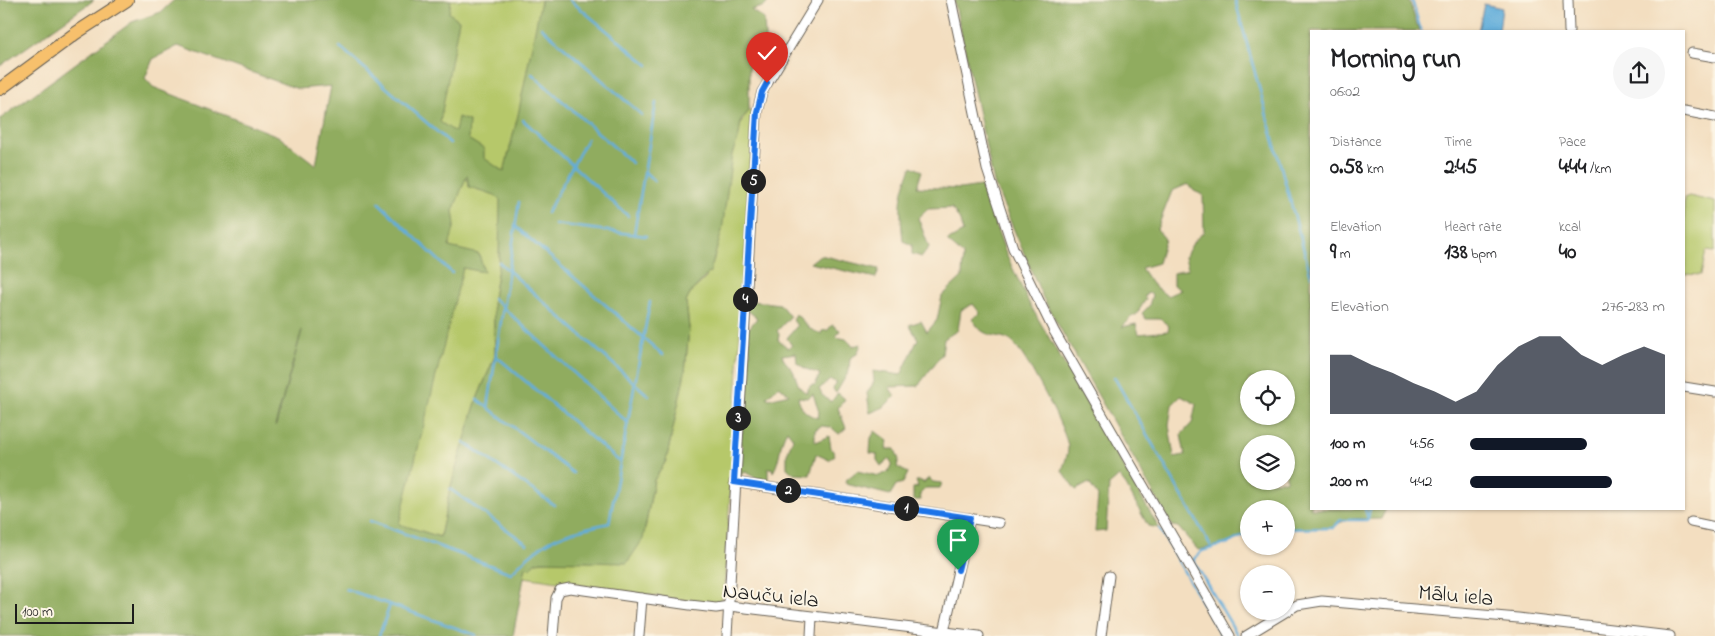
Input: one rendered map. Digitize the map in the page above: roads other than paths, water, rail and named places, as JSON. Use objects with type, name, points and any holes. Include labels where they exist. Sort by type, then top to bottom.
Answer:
[{"type":"highway","points":[[0,89],[76,33],[127,0]]},
{"type":"street","points":[[727,636],[734,482],[757,112],[762,92],[818,0]]},
{"type":"street","points":[[950,0],[987,169],[1013,248],[1054,331],[1230,636]]},
{"type":"street","points":[[1568,0],[1569,30]]},
{"type":"street","points":[[1692,53],[1715,57]]},
{"type":"street","points":[[1685,111],[1715,117]]},
{"type":"street","points":[[1685,387],[1715,392]]},
{"type":"street","points":[[734,482],[999,523]]},
{"type":"street","points":[[944,635],[970,518]]},
{"type":"street","points":[[1691,522],[1715,527]]},
{"type":"street","points":[[1101,636],[1109,576]]},
{"type":"street","name":"Nauču iela","points":[[553,636],[556,598],[560,590],[570,588],[716,608],[729,606],[944,635],[979,636]]},
{"type":"street","points":[[639,636],[642,598]]},
{"type":"street","name":"Mālu iela","points":[[1246,636],[1297,605],[1322,601],[1518,618],[1619,633],[1670,636]]},
{"type":"street","points":[[811,636],[812,617]]},
{"type":"water","points":[[1484,4],[1502,8],[1499,30],[1478,30]]},
{"type":"waterway","points":[[570,0],[648,65]]},
{"type":"waterway","points":[[1235,0],[1310,272]]},
{"type":"waterway","points":[[1412,0],[1421,30]]},
{"type":"waterway","points":[[541,27],[642,115]]},
{"type":"waterway","points":[[340,47],[450,143]]},
{"type":"waterway","points":[[532,74],[632,163]]},
{"type":"waterway","points":[[634,234],[656,103]]},
{"type":"waterway","points":[[523,120],[628,216]]},
{"type":"waterway","points":[[547,213],[587,139]]},
{"type":"waterway","points":[[645,172],[654,181]]},
{"type":"waterway","points":[[488,407],[519,202]]},
{"type":"waterway","points":[[379,203],[452,273]]},
{"type":"waterway","points":[[555,224],[646,236]]},
{"type":"waterway","points":[[515,226],[663,355]]},
{"type":"waterway","points":[[499,262],[649,396]]},
{"type":"waterway","points":[[493,298],[628,423]]},
{"type":"waterway","points":[[370,521],[511,573],[535,551],[555,538],[578,530],[609,523],[650,302]]},
{"type":"waterway","points":[[496,356],[620,462]]},
{"type":"waterway","points":[[1114,377],[1212,548]]},
{"type":"waterway","points":[[477,399],[573,473]]},
{"type":"waterway","points":[[464,442],[554,505]]},
{"type":"waterway","points":[[450,489],[527,544]]},
{"type":"waterway","points":[[1365,510],[1368,519]]},
{"type":"waterway","points":[[1368,518],[1370,510]]},
{"type":"waterway","points":[[1295,529],[1333,528],[1341,520],[1368,520]]},
{"type":"waterway","points":[[1159,528],[1221,636]]},
{"type":"waterway","points":[[1238,636],[1193,560],[1202,551],[1229,543],[1240,538]]},
{"type":"waterway","points":[[346,589],[476,635]]},
{"type":"waterway","points":[[379,636],[390,605]]}]
